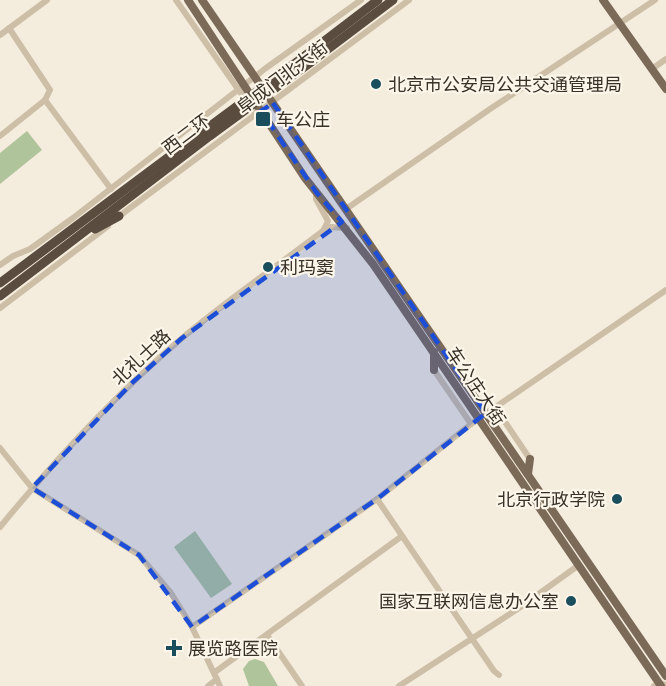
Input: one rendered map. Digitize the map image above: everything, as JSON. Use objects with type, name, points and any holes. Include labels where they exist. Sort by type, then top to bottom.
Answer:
[{"type":"highway","name":"西二环","points":[[308,59],[378,0]]},
{"type":"highway","name":"西二环","points":[[0,283],[393,0]]},
{"type":"highway","name":"西二环","points":[[0,296],[209,132]]},
{"type":"highway","points":[[70,243],[119,216]]},
{"type":"main road","name":"车公庄大街","points":[[188,0],[259,113],[316,192],[347,228],[434,351],[528,474],[666,676]]},
{"type":"main road","name":"车公庄大街","points":[[202,0],[346,209],[660,685]]},
{"type":"main road","points":[[603,0],[666,89]]},
{"type":"main road","points":[[434,351],[434,370]]},
{"type":"main road","points":[[528,474],[531,459]]},
{"type":"street","points":[[0,35],[47,0]]},
{"type":"street","points":[[176,0],[242,88]]},
{"type":"street","name":"阜成门北大街","points":[[0,265],[13,255],[30,249],[255,77],[361,0]]},
{"type":"street","name":"阜成门北大街","points":[[0,308],[408,0]]},
{"type":"street","points":[[346,209],[490,109],[655,0]]},
{"type":"street","points":[[0,136],[50,95],[50,86],[9,28]]},
{"type":"street","points":[[652,69],[666,59]]},
{"type":"street","points":[[45,100],[111,189]]},
{"type":"street","points":[[316,192],[316,199],[328,221],[323,231]]},
{"type":"street","points":[[323,231],[330,228],[347,228]]},
{"type":"street","name":"北礼士路","points":[[0,527],[32,488],[133,382],[174,346],[323,231]]},
{"type":"street","points":[[192,627],[377,499],[483,415],[666,290]]},
{"type":"street","points":[[434,370],[471,424]]},
{"type":"street","points":[[495,407],[531,459]]},
{"type":"street","points":[[0,448],[32,488],[139,555],[171,592],[192,627],[219,683],[208,686]]},
{"type":"street","points":[[377,499],[494,671],[499,675]]},
{"type":"street","points":[[215,672],[402,536]]},
{"type":"street","points":[[399,686],[579,565]]},
{"type":"street","points":[[267,635],[302,686]]},
{"type":"highlighted area","points":[[273,103],[486,413],[377,499],[192,627],[139,555],[32,488],[133,382],[182,338],[342,222],[316,192],[261,111]]},
{"type":"green space","points":[[27,131],[42,150],[0,184],[0,153]]},
{"type":"green space","points":[[195,531],[232,584],[211,598],[174,547]]},
{"type":"green space","points":[[255,659],[264,662],[278,686],[249,686],[243,669],[249,661]]},
{"type":"place","name":"北京市公安局公共交通管理局","points":[[376,84]]},
{"type":"place","name":"车公庄","points":[[263,119]]},
{"type":"place","name":"利玛窦","points":[[268,267]]},
{"type":"place","name":"北京行政学院","points":[[617,499]]},
{"type":"place","name":"国家互联网信息办公室","points":[[571,601]]},
{"type":"place","name":"展览路医院","points":[[174,648]]}]
